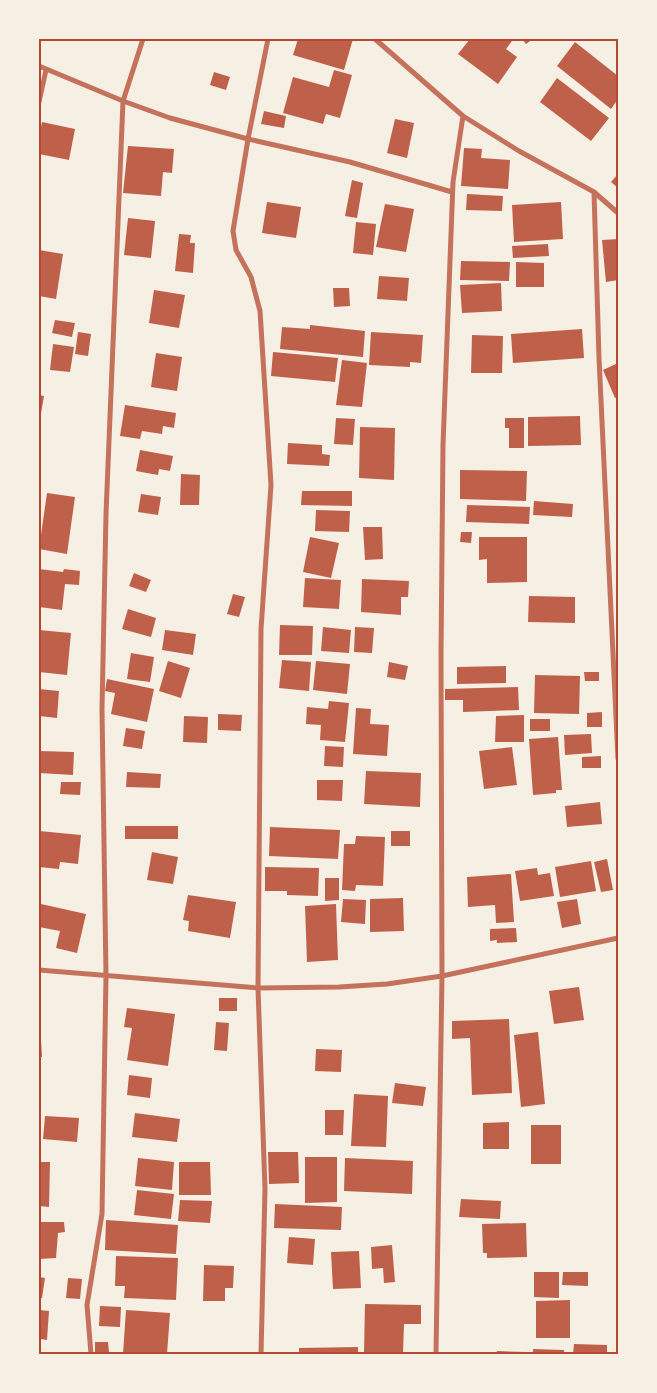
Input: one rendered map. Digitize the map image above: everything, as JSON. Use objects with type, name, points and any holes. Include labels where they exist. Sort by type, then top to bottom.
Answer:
[{"type":"street","points":[[91,1354],[87,1305],[102,1214],[106,976],[102,709],[106,514],[123,101],[143,39]]},
{"type":"street","points":[[261,1354],[265,1189],[258,988],[261,629],[272,485],[260,312],[251,277],[236,250],[233,231],[248,139],[268,39]]},
{"type":"street","points":[[375,39],[463,116],[519,151],[594,192],[618,213]]},
{"type":"street","points":[[39,66],[123,101],[170,118],[248,139],[350,162],[452,192]]},
{"type":"street","points":[[39,102],[46,70]]},
{"type":"street","points":[[436,1354],[442,976],[440,653],[443,445],[452,192],[463,116]]},
{"type":"street","points":[[594,192],[599,358],[618,759]]},
{"type":"street","points":[[39,970],[258,988],[387,984],[442,976],[618,938]]},
{"type":"building","points":[[298,39],[353,39],[344,70],[293,55]]},
{"type":"building","points":[[470,39],[509,39],[512,41],[506,49],[517,57],[498,84],[458,54]]},
{"type":"building","points":[[522,39],[533,39],[526,44]]},
{"type":"building","points":[[575,42],[618,76],[618,99],[611,109],[557,66]]},
{"type":"building","points":[[334,70],[352,75],[340,118],[326,114],[323,124],[283,113],[293,77],[329,87]]},
{"type":"building","points":[[214,72],[230,77],[226,90],[210,85]]},
{"type":"building","points":[[557,78],[609,118],[591,141],[540,102]]},
{"type":"building","points":[[264,111],[286,116],[284,128],[261,124]]},
{"type":"building","points":[[395,119],[414,123],[407,158],[387,153]]},
{"type":"building","points":[[42,122],[75,129],[69,160],[39,154],[39,137]]},
{"type":"building","points":[[128,146],[174,149],[172,173],[163,172],[161,196],[123,193]]},
{"type":"building","points":[[464,148],[482,149],[481,158],[510,160],[508,189],[461,186]]},
{"type":"building","points":[[618,174],[618,188],[611,182]]},
{"type":"building","points":[[352,180],[363,183],[357,218],[345,216]]},
{"type":"building","points":[[467,194],[503,196],[502,211],[466,210]]},
{"type":"building","points":[[267,202],[301,207],[296,238],[262,233]]},
{"type":"building","points":[[561,202],[563,239],[514,242],[512,205]]},
{"type":"building","points":[[385,204],[414,209],[406,252],[376,247]]},
{"type":"building","points":[[128,218],[155,221],[151,258],[124,255]]},
{"type":"building","points":[[356,222],[376,224],[373,255],[353,253]]},
{"type":"building","points":[[179,234],[191,235],[190,243],[195,243],[193,273],[175,271]]},
{"type":"building","points":[[618,239],[618,280],[606,282],[602,240]]},
{"type":"building","points":[[548,244],[549,256],[513,258],[512,246]]},
{"type":"building","points":[[39,250],[63,254],[56,299],[39,296]]},
{"type":"building","points":[[461,261],[510,262],[509,281],[460,280]]},
{"type":"building","points":[[516,262],[544,263],[544,287],[516,287]]},
{"type":"building","points":[[379,276],[409,278],[407,301],[377,299]]},
{"type":"building","points":[[501,283],[502,311],[462,313],[460,285]]},
{"type":"building","points":[[333,288],[349,288],[350,306],[334,307]]},
{"type":"building","points":[[154,290],[185,295],[179,328],[149,323]]},
{"type":"building","points":[[55,320],[75,323],[72,337],[52,333]]},
{"type":"building","points":[[310,325],[365,331],[363,357],[280,349],[282,327],[310,329]]},
{"type":"building","points":[[582,329],[584,358],[513,363],[511,334]]},
{"type":"building","points":[[78,332],[91,334],[88,356],[75,354]]},
{"type":"building","points":[[371,332],[423,335],[421,363],[410,362],[410,367],[369,365]]},
{"type":"building","points":[[472,335],[503,336],[502,373],[471,373]]},
{"type":"building","points":[[53,344],[74,347],[70,372],[50,370]]},
{"type":"building","points":[[273,352],[338,358],[335,382],[271,376]]},
{"type":"building","points":[[156,353],[182,357],[177,391],[151,387]]},
{"type":"building","points":[[342,360],[367,363],[362,407],[336,405]]},
{"type":"building","points":[[618,363],[618,397],[615,398],[603,370]]},
{"type":"building","points":[[39,395],[44,396],[40,419],[39,419]]},
{"type":"building","points":[[125,405],[176,413],[174,428],[163,426],[162,434],[142,431],[140,439],[120,436]]},
{"type":"building","points":[[580,416],[581,445],[528,446],[528,417]]},
{"type":"building","points":[[336,418],[355,419],[353,445],[334,444]]},
{"type":"building","points":[[505,418],[524,418],[524,448],[509,448],[509,428],[505,428]]},
{"type":"building","points":[[360,427],[395,428],[394,480],[359,478]]},
{"type":"building","points":[[288,443],[322,445],[322,454],[330,455],[329,466],[287,464]]},
{"type":"building","points":[[140,450],[173,456],[170,471],[159,469],[158,475],[136,471]]},
{"type":"building","points":[[460,470],[527,471],[526,501],[460,499]]},
{"type":"building","points":[[181,474],[200,475],[199,505],[180,505]]},
{"type":"building","points":[[302,491],[352,491],[352,506],[301,505]]},
{"type":"building","points":[[47,493],[75,497],[67,554],[39,549]]},
{"type":"building","points":[[141,494],[161,497],[158,515],[138,512]]},
{"type":"building","points":[[534,501],[573,504],[572,517],[533,515]]},
{"type":"building","points":[[467,505],[530,507],[529,524],[466,522]]},
{"type":"building","points":[[316,510],[350,511],[349,532],[315,531]]},
{"type":"building","points":[[363,527],[382,527],[383,559],[365,560]]},
{"type":"building","points":[[461,532],[472,532],[471,543],[460,542]]},
{"type":"building","points":[[310,537],[339,543],[331,578],[303,572]]},
{"type":"building","points":[[479,537],[527,537],[527,582],[487,583],[487,559],[479,560]]},
{"type":"building","points":[[39,569],[63,572],[64,569],[80,571],[79,585],[65,584],[62,610],[39,607]]},
{"type":"building","points":[[134,573],[151,580],[146,592],[129,586]]},
{"type":"building","points":[[305,578],[341,580],[339,609],[303,607]]},
{"type":"building","points":[[362,579],[409,581],[408,597],[401,597],[401,615],[361,612]]},
{"type":"building","points":[[233,594],[245,597],[239,617],[227,614]]},
{"type":"building","points":[[529,596],[575,597],[575,623],[528,622]]},
{"type":"building","points":[[128,609],[156,618],[151,637],[122,629]]},
{"type":"building","points":[[280,625],[313,626],[312,655],[279,655]]},
{"type":"building","points":[[323,627],[351,630],[349,653],[321,651]]},
{"type":"building","points":[[355,627],[374,628],[372,653],[354,652]]},
{"type":"building","points":[[39,630],[71,633],[67,675],[39,672]]},
{"type":"building","points":[[165,630],[196,634],[193,655],[162,650]]},
{"type":"building","points":[[131,653],[154,657],[150,682],[127,679]]},
{"type":"building","points":[[282,660],[311,662],[309,691],[279,688]]},
{"type":"building","points":[[168,661],[190,668],[181,698],[159,691]]},
{"type":"building","points":[[316,661],[350,664],[347,694],[313,690]]},
{"type":"building","points":[[389,662],[408,666],[405,680],[387,677]]},
{"type":"building","points":[[506,666],[506,683],[457,684],[457,667]]},
{"type":"building","points":[[584,672],[599,672],[599,681],[585,681]]},
{"type":"building","points":[[535,675],[580,676],[579,714],[534,713]]},
{"type":"building","points":[[107,679],[154,689],[147,722],[111,714],[115,693],[105,691]]},
{"type":"building","points":[[518,687],[519,710],[463,712],[463,700],[445,700],[445,689]]},
{"type":"building","points":[[39,689],[59,691],[57,718],[39,716]]},
{"type":"building","points":[[329,701],[349,703],[345,742],[320,740],[321,725],[306,724],[307,707],[328,709]]},
{"type":"building","points":[[356,708],[371,709],[370,724],[389,725],[387,756],[353,754]]},
{"type":"building","points":[[602,712],[602,727],[587,727],[587,713]]},
{"type":"building","points":[[218,714],[242,715],[241,731],[218,730]]},
{"type":"building","points":[[524,715],[524,742],[495,742],[496,716]]},
{"type":"building","points":[[184,716],[208,717],[207,743],[183,742]]},
{"type":"building","points":[[530,719],[550,719],[550,731],[530,731]]},
{"type":"building","points":[[126,728],[145,731],[142,749],[123,746]]},
{"type":"building","points":[[591,734],[592,753],[565,755],[564,735]]},
{"type":"building","points":[[558,737],[562,790],[556,790],[556,793],[533,795],[529,739]]},
{"type":"building","points":[[325,746],[344,747],[343,767],[324,766]]},
{"type":"building","points":[[512,747],[517,785],[484,789],[479,751]]},
{"type":"building","points":[[39,751],[74,752],[73,775],[39,773]]},
{"type":"building","points":[[601,756],[601,768],[582,768],[582,757]]},
{"type":"building","points":[[366,771],[421,773],[420,807],[364,804]]},
{"type":"building","points":[[127,772],[161,774],[160,788],[126,787]]},
{"type":"building","points":[[317,780],[343,780],[342,801],[317,800]]},
{"type":"building","points":[[61,782],[81,782],[80,795],[60,794]]},
{"type":"building","points":[[600,802],[602,824],[567,827],[565,806]]},
{"type":"building","points":[[125,826],[178,826],[178,839],[125,839]]},
{"type":"building","points":[[270,827],[340,830],[338,859],[269,856]]},
{"type":"building","points":[[39,831],[81,835],[78,864],[60,862],[59,869],[39,867]]},
{"type":"building","points":[[391,831],[410,831],[410,846],[391,846]]},
{"type":"building","points":[[356,836],[385,837],[383,886],[356,885],[355,891],[342,890],[344,844],[355,844]]},
{"type":"building","points":[[152,852],[178,857],[173,884],[147,880]]},
{"type":"building","points":[[607,859],[613,890],[601,892],[594,862]]},
{"type":"building","points":[[591,861],[596,891],[560,897],[555,867]]},
{"type":"building","points":[[265,867],[319,868],[318,896],[287,895],[287,891],[265,891]]},
{"type":"building","points":[[537,868],[538,875],[550,873],[554,896],[520,901],[515,871]]},
{"type":"building","points":[[511,874],[514,922],[496,923],[495,905],[468,907],[467,877]]},
{"type":"building","points":[[325,878],[339,878],[339,900],[325,901]]},
{"type":"building","points":[[188,895],[236,902],[230,938],[188,931],[189,921],[183,920]]},
{"type":"building","points":[[403,898],[404,931],[370,932],[370,899]]},
{"type":"building","points":[[343,899],[366,900],[365,924],[341,922]]},
{"type":"building","points":[[577,899],[581,924],[562,928],[557,902]]},
{"type":"building","points":[[41,904],[86,914],[77,953],[56,948],[60,931],[39,927]]},
{"type":"building","points":[[336,904],[338,960],[307,962],[305,906]]},
{"type":"building","points":[[516,928],[517,942],[497,943],[497,940],[490,941],[490,929]]},
{"type":"building","points":[[579,987],[584,1020],[554,1024],[549,991]]},
{"type":"building","points":[[219,998],[237,998],[237,1011],[219,1011]]},
{"type":"building","points":[[127,1008],[175,1014],[168,1066],[127,1060],[132,1028],[124,1027]]},
{"type":"building","points":[[509,1019],[512,1093],[472,1095],[470,1038],[452,1039],[452,1021]]},
{"type":"building","points":[[216,1022],[229,1023],[227,1051],[214,1050]]},
{"type":"building","points":[[40,1023],[42,1057],[39,1057]]},
{"type":"building","points":[[538,1032],[545,1104],[521,1107],[514,1035]]},
{"type":"building","points":[[316,1049],[342,1050],[341,1072],[315,1071]]},
{"type":"building","points":[[129,1075],[152,1078],[150,1098],[127,1095]]},
{"type":"building","points":[[395,1083],[426,1087],[423,1106],[392,1103]]},
{"type":"building","points":[[354,1094],[388,1096],[386,1147],[351,1146]]},
{"type":"building","points":[[325,1110],[344,1110],[343,1135],[325,1135]]},
{"type":"building","points":[[135,1113],[180,1119],[177,1142],[132,1137]]},
{"type":"building","points":[[45,1116],[79,1118],[77,1142],[43,1139]]},
{"type":"building","points":[[509,1122],[509,1149],[483,1149],[483,1123]]},
{"type":"building","points":[[531,1125],[561,1125],[561,1164],[531,1164]]},
{"type":"building","points":[[268,1152],[298,1152],[299,1183],[269,1184]]},
{"type":"building","points":[[305,1157],[337,1157],[337,1202],[305,1203]]},
{"type":"building","points":[[138,1158],[174,1162],[172,1190],[135,1186]]},
{"type":"building","points":[[345,1158],[413,1161],[412,1194],[344,1191]]},
{"type":"building","points":[[39,1162],[50,1162],[49,1207],[39,1206]]},
{"type":"building","points":[[179,1162],[210,1162],[211,1195],[179,1195]]},
{"type":"building","points":[[137,1190],[174,1194],[171,1219],[134,1215]]},
{"type":"building","points":[[461,1199],[501,1201],[500,1219],[459,1217]]},
{"type":"building","points":[[180,1200],[212,1201],[210,1223],[178,1221]]},
{"type":"building","points":[[275,1204],[342,1207],[341,1230],[274,1228]]},
{"type":"building","points":[[106,1220],[178,1225],[176,1254],[105,1250]]},
{"type":"building","points":[[39,1222],[64,1222],[65,1232],[58,1233],[56,1258],[39,1259]]},
{"type":"building","points":[[526,1223],[527,1257],[487,1258],[487,1253],[483,1253],[482,1224]]},
{"type":"building","points":[[289,1237],[315,1239],[313,1265],[287,1263]]},
{"type":"building","points":[[392,1245],[395,1282],[384,1283],[383,1268],[372,1269],[371,1247]]},
{"type":"building","points":[[359,1251],[361,1288],[333,1289],[331,1252]]},
{"type":"building","points":[[116,1256],[178,1258],[176,1300],[124,1298],[125,1286],[115,1286]]},
{"type":"building","points":[[204,1265],[234,1266],[233,1288],[225,1288],[225,1301],[203,1301]]},
{"type":"building","points":[[534,1272],[559,1272],[559,1298],[534,1297]]},
{"type":"building","points":[[563,1272],[588,1272],[588,1286],[562,1285]]},
{"type":"building","points":[[39,1277],[45,1278],[42,1298],[39,1298]]},
{"type":"building","points":[[68,1278],[82,1279],[80,1299],[66,1298]]},
{"type":"building","points":[[570,1300],[570,1338],[536,1338],[536,1301]]},
{"type":"building","points":[[365,1304],[421,1305],[421,1324],[404,1324],[403,1353],[364,1352]]},
{"type":"building","points":[[100,1306],[121,1307],[120,1327],[99,1326]]},
{"type":"building","points":[[39,1310],[49,1311],[47,1340],[41,1339],[40,1348],[39,1348]]},
{"type":"building","points":[[126,1310],[170,1313],[167,1354],[123,1354]]},
{"type":"building","points":[[95,1342],[108,1342],[109,1352],[95,1352]]},
{"type":"building","points":[[574,1344],[607,1345],[607,1354],[573,1354]]},
{"type":"building","points":[[358,1347],[358,1354],[299,1354],[299,1348]]},
{"type":"building","points":[[533,1349],[564,1350],[564,1354],[533,1354]]},
{"type":"building","points":[[497,1351],[525,1352],[525,1354],[496,1354]]}]
